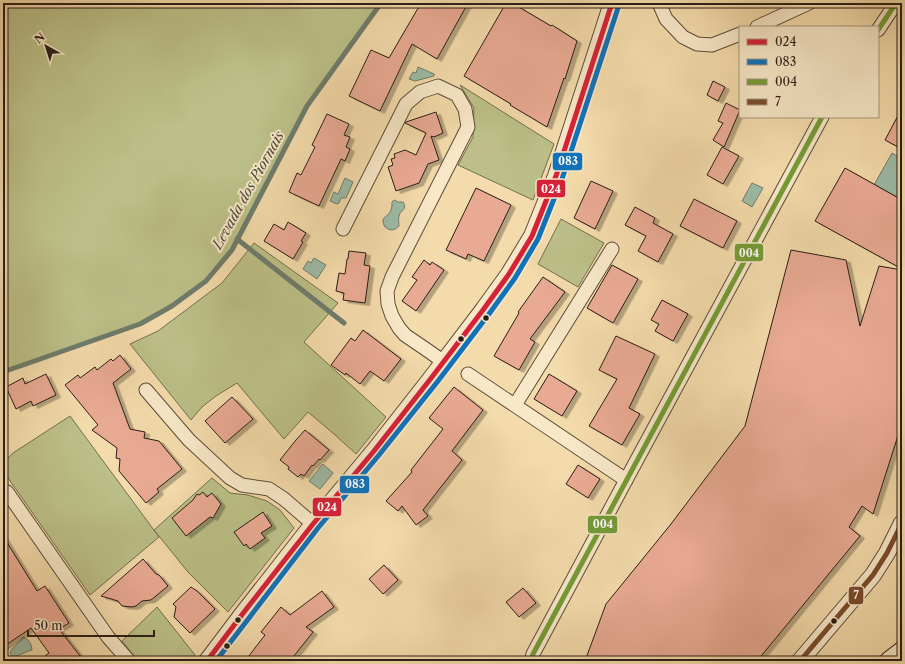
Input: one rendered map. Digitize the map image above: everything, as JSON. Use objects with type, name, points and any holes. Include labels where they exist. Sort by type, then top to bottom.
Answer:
[{"type":"main road","points":[[889,661],[902,651]]},
{"type":"street","points":[[207,661],[313,524],[374,451],[444,362],[509,274],[532,236],[556,176],[612,3]]},
{"type":"street","points":[[659,3],[666,18],[674,28],[683,37],[697,44],[712,45],[739,34]]},
{"type":"street","points":[[758,26],[809,3]]},
{"type":"street","points":[[879,28],[896,3]]},
{"type":"street","points":[[343,229],[406,104],[420,92],[438,86],[457,95],[465,109],[468,127],[392,277],[387,291],[388,304],[392,316],[399,328],[405,335],[444,362]]},
{"type":"street","points":[[531,661],[626,480],[821,118]]},
{"type":"street","points":[[515,405],[612,249]]},
{"type":"street","points":[[468,374],[626,480]]},
{"type":"street","points":[[146,390],[189,440],[230,478],[242,485],[269,489],[284,499],[313,524]]},
{"type":"street","points":[[7,492],[108,637],[129,661]]},
{"type":"street","points":[[800,661],[872,575],[887,553],[902,523]]},
{"type":"green space","points":[[3,3],[380,3],[306,106],[231,249],[206,280],[171,305],[139,323],[3,371]]},
{"type":"green space","points":[[460,85],[554,144],[533,200],[458,165],[473,137],[474,108]]},
{"type":"green space","points":[[561,219],[604,243],[578,287],[538,264]]},
{"type":"green space","points":[[254,243],[338,303],[304,342],[386,417],[356,454],[308,412],[284,439],[237,383],[202,407],[191,420],[130,344],[158,331],[222,283]]},
{"type":"green space","points":[[70,416],[159,537],[90,595],[8,478],[4,469],[5,461],[13,453]]},
{"type":"green space","points":[[212,478],[230,493],[248,495],[267,501],[280,510],[294,528],[228,612],[188,572],[154,530]]},
{"type":"green space","points":[[157,607],[195,655],[190,661],[139,661],[122,641]]},
{"type":"shaded area","points":[[418,67],[434,74],[434,76],[415,81],[409,79],[413,72],[416,73]]},
{"type":"shaded area","points":[[892,153],[902,159],[902,200],[874,185]]},
{"type":"shaded area","points":[[345,178],[353,182],[346,198],[341,198],[337,204],[330,201],[334,192],[338,194]]},
{"type":"shaded area","points":[[752,183],[763,188],[752,207],[742,201]]},
{"type":"shaded area","points":[[394,200],[403,202],[405,207],[399,216],[399,226],[394,230],[390,230],[385,227],[383,219],[390,213],[392,202]]},
{"type":"shaded area","points":[[314,258],[326,265],[317,279],[303,269],[308,261],[311,263]]},
{"type":"shaded area","points":[[323,464],[333,473],[320,489],[309,481]]},
{"type":"shaded area","points":[[23,637],[27,639],[32,650],[12,656],[10,653],[11,651]]},
{"type":"building","points":[[421,3],[468,3],[437,59],[412,44],[380,111],[349,96],[371,50],[389,58]]},
{"type":"building","points":[[506,3],[512,3],[577,41],[547,127],[464,76]]},
{"type":"building","points":[[713,81],[725,87],[718,101],[707,95]]},
{"type":"building","points":[[726,103],[739,110],[724,147],[713,140],[723,123],[718,121]]},
{"type":"building","points":[[902,108],[902,149],[885,140]]},
{"type":"building","points":[[436,112],[443,133],[434,137],[431,136],[439,160],[428,164],[419,183],[396,191],[388,167],[393,165],[391,159],[395,158],[394,154],[405,150],[416,155],[426,133],[405,123]]},
{"type":"building","points":[[327,114],[349,124],[344,135],[350,137],[346,147],[350,149],[345,161],[341,159],[319,206],[289,192],[297,173],[301,175],[315,147],[312,145]]},
{"type":"building","points":[[722,147],[739,156],[723,184],[707,175]]},
{"type":"building","points":[[845,168],[902,200],[902,269],[815,221]]},
{"type":"building","points":[[591,181],[613,191],[595,229],[574,218]]},
{"type":"building","points":[[476,188],[511,205],[484,261],[468,254],[466,259],[446,250]]},
{"type":"building","points":[[694,199],[737,221],[723,248],[680,226]]},
{"type":"building","points":[[635,207],[655,218],[653,223],[673,234],[658,262],[638,251],[646,236],[625,225]]},
{"type":"building","points":[[288,222],[306,233],[301,241],[303,242],[293,259],[264,241],[274,224],[284,230]]},
{"type":"building","points":[[791,250],[846,260],[860,326],[879,266],[902,270],[902,423],[873,514],[862,506],[849,527],[860,536],[757,661],[585,661],[606,604],[671,524],[745,426]]},
{"type":"building","points":[[349,251],[366,253],[364,265],[370,266],[365,303],[343,300],[344,293],[336,291],[339,273],[345,274]]},
{"type":"building","points":[[424,260],[430,265],[432,262],[444,270],[416,311],[402,301],[417,280],[412,277]]},
{"type":"building","points":[[612,265],[638,279],[613,323],[587,308]]},
{"type":"building","points":[[543,277],[565,292],[530,339],[535,342],[519,370],[494,356],[519,313],[518,312]]},
{"type":"building","points":[[662,300],[688,314],[673,341],[655,331],[659,324],[651,320]]},
{"type":"building","points":[[363,330],[401,359],[384,381],[370,371],[360,384],[346,373],[345,375],[331,365],[351,338],[355,341]]},
{"type":"building","points":[[616,336],[655,354],[629,408],[640,414],[622,445],[589,426],[617,379],[599,370]]},
{"type":"building","points":[[120,355],[131,369],[113,383],[130,429],[145,432],[144,438],[159,441],[182,469],[157,489],[159,492],[146,503],[119,471],[120,459],[116,458],[117,448],[92,430],[98,425],[65,385],[78,375],[80,378],[95,367],[97,370],[111,359],[113,361]]},
{"type":"building","points":[[46,374],[56,395],[33,406],[31,401],[16,409],[6,387],[23,378],[25,384]]},
{"type":"building","points":[[549,374],[577,391],[562,416],[534,399]]},
{"type":"building","points":[[454,387],[483,410],[452,451],[462,460],[423,510],[428,516],[416,525],[402,506],[398,511],[386,501],[412,472],[411,470],[443,429],[429,418]]},
{"type":"building","points":[[232,397],[253,419],[225,443],[205,421]]},
{"type":"building","points":[[305,430],[329,450],[320,460],[319,459],[313,466],[312,465],[304,476],[301,474],[298,477],[280,460]]},
{"type":"building","points":[[578,465],[600,479],[588,498],[566,484]]},
{"type":"building","points":[[203,492],[207,497],[212,493],[221,504],[213,518],[210,517],[186,536],[172,518],[193,500],[197,494],[199,495]]},
{"type":"building","points":[[263,512],[272,526],[261,533],[265,538],[250,549],[246,544],[244,546],[234,532]]},
{"type":"building","points":[[3,536],[37,591],[45,586],[69,623],[59,629],[84,661],[39,661],[49,653],[31,628],[3,647]]},
{"type":"building","points":[[143,559],[168,586],[151,600],[142,601],[136,606],[132,607],[122,606],[118,601],[101,596]]},
{"type":"building","points":[[384,565],[398,580],[383,594],[369,579]]},
{"type":"building","points":[[191,587],[215,609],[190,633],[174,617],[176,607],[173,604]]},
{"type":"building","points":[[523,588],[536,603],[519,617],[506,602]]},
{"type":"building","points":[[322,591],[334,607],[306,627],[313,632],[290,661],[245,661],[265,635],[261,632],[281,607],[290,615]]},
{"type":"waterway","name":"Levada dos Piornais","points":[[3,372],[140,324],[172,306],[206,281],[232,250],[307,106],[381,3]]},
{"type":"waterway","points":[[237,239],[344,323]]},
{"type":"transit line","name":"024","points":[[207,661],[313,524],[374,451],[432,377],[509,274],[532,236],[556,176],[612,3]]},
{"type":"transit line","name":"004","points":[[879,28],[896,3]]},
{"type":"transit line","name":"083","points":[[216,661],[318,528],[438,381],[515,278],[538,239],[562,179],[619,5]]},
{"type":"transit line","name":"004","points":[[531,661],[533,654],[821,118]]},
{"type":"transit line","name":"7","points":[[800,661],[873,575],[887,553],[902,523]]}]
